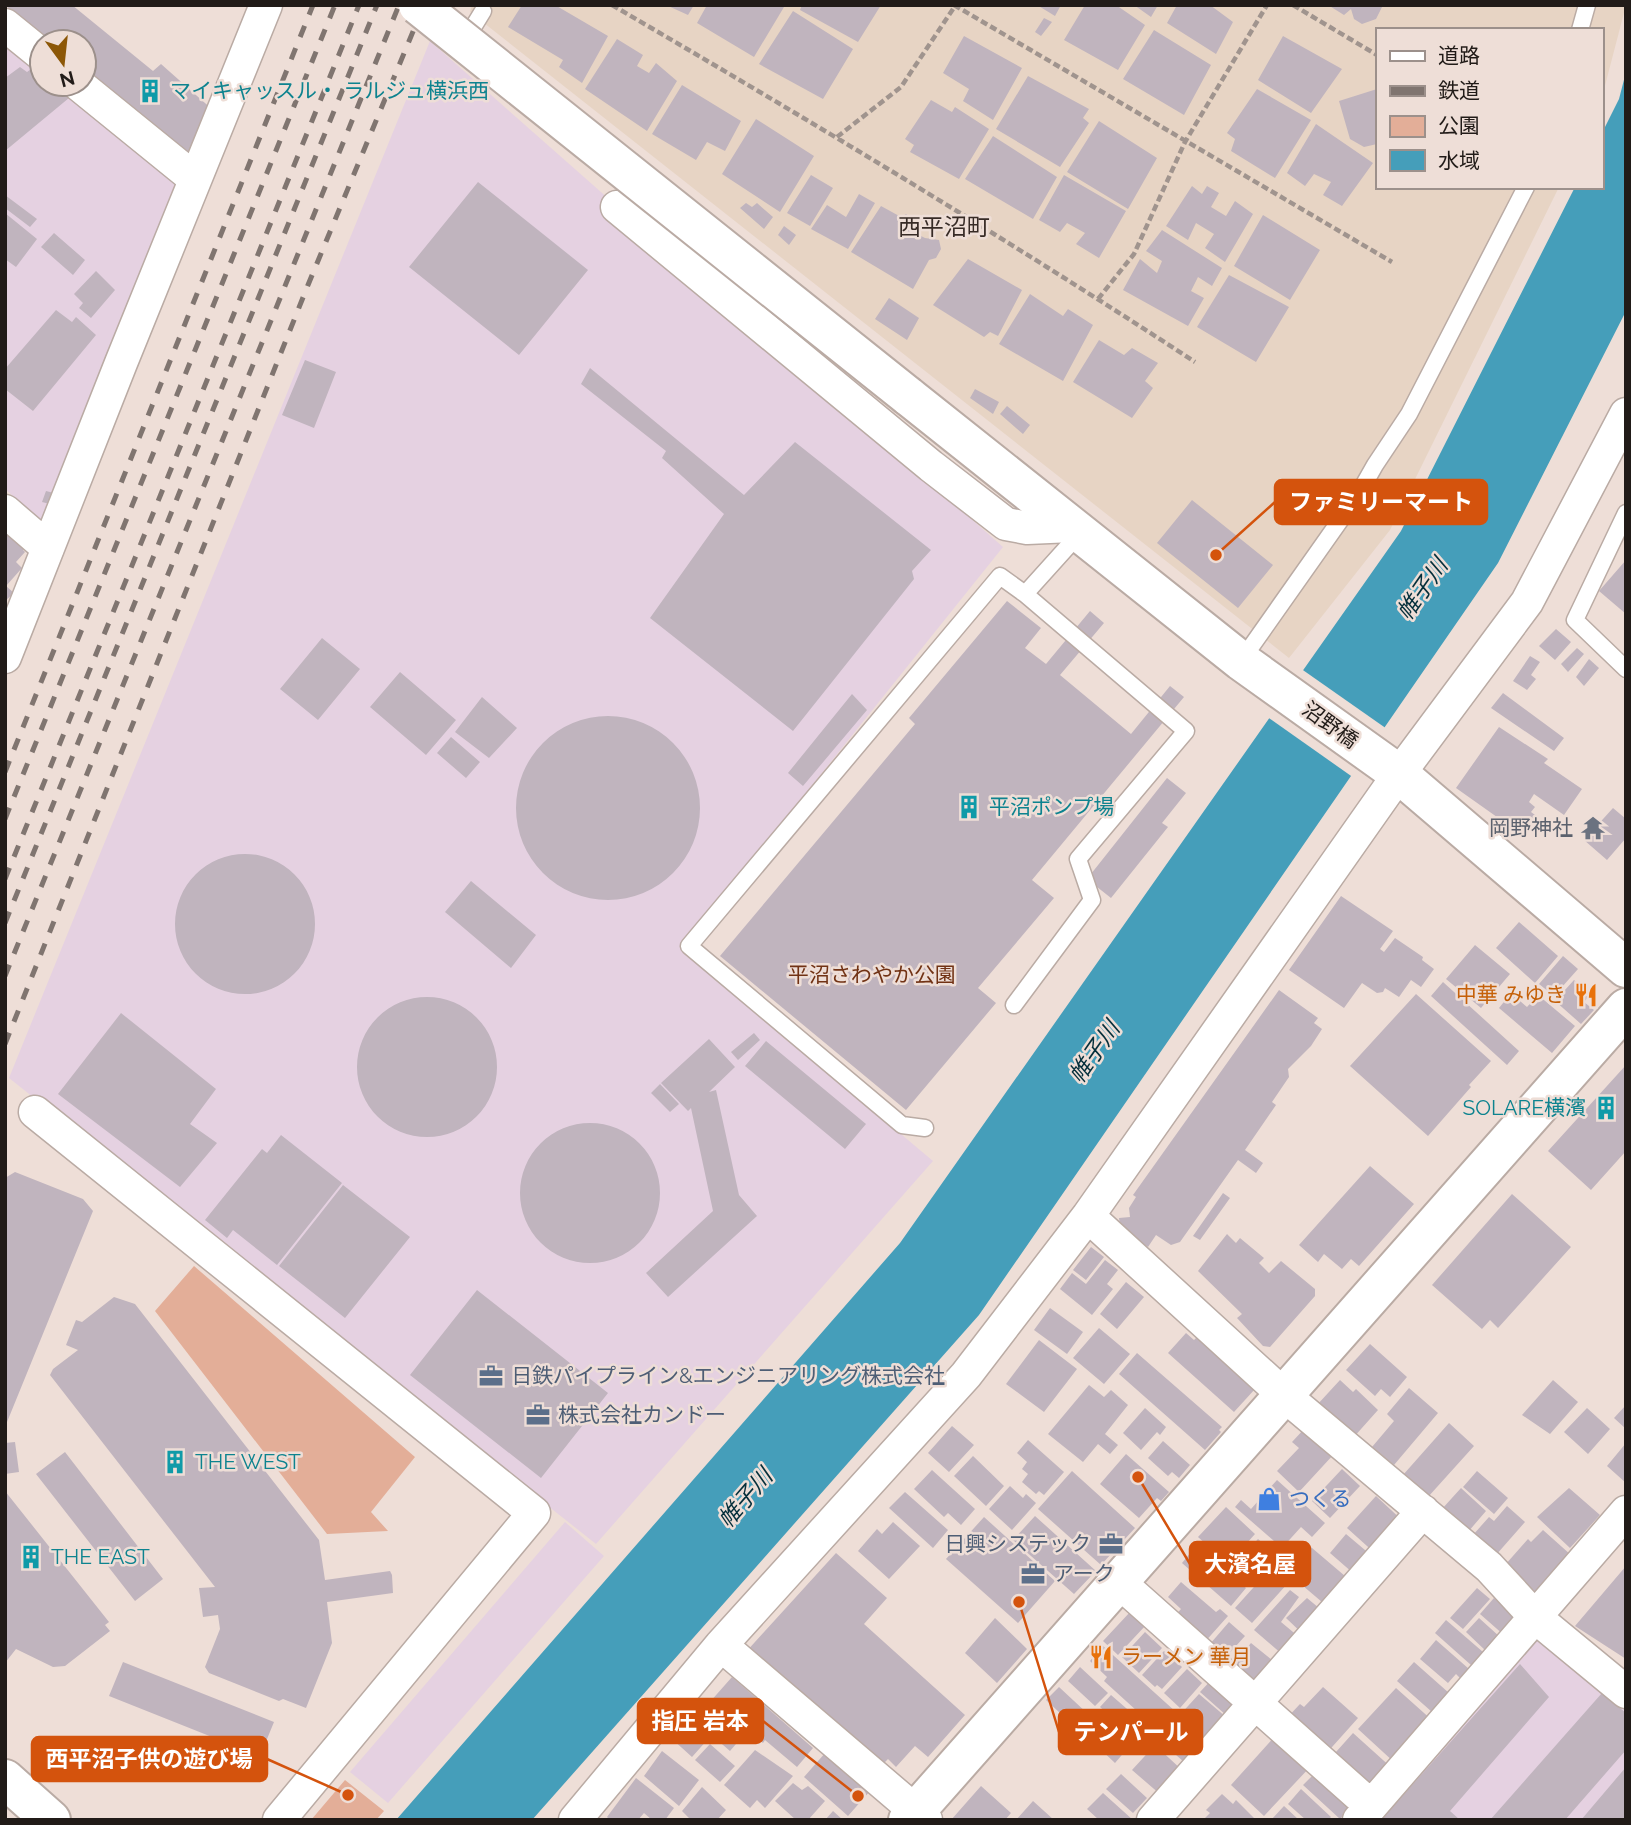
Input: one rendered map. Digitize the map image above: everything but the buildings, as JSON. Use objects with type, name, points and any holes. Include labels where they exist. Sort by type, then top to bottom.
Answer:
[{"type":"street","points":[[5,657],[266,5]]},
{"type":"street","name":"沼野橋","points":[[418,5],[1241,661],[1393,769],[1626,968]]},
{"type":"street","points":[[5,25],[28,44]]},
{"type":"street","points":[[95,98],[195,179]]},
{"type":"street","points":[[624,198],[931,466],[1006,524],[1027,528],[1076,529]]},
{"type":"street","points":[[575,1820],[721,1645],[966,1375],[1088,1216],[1393,769],[1527,602],[1626,414]]},
{"type":"street","points":[[5,511],[48,548]]},
{"type":"street","points":[[721,1645],[917,1817],[1119,1582],[1626,1008]]},
{"type":"street","points":[[35,1112],[534,1513],[279,1820]]},
{"type":"street","points":[[1088,1216],[1285,1396],[1489,1567],[1535,1616],[1626,1692]]},
{"type":"street","points":[[1153,1820],[1423,1511]]},
{"type":"street","points":[[1119,1582],[1255,1703],[1365,1813],[1626,1512]]},
{"type":"street","points":[[5,1763],[68,1820]]},
{"type":"street","points":[[5,1779],[51,1820]]},
{"type":"street","points":[[5,1796],[32,1820]]},
{"type":"lane","points":[[1581,28],[1587,5]]},
{"type":"lane","points":[[483,11],[459,51],[624,198]]},
{"type":"lane","points":[[1241,661],[1359,495],[1374,465],[1409,414],[1525,189]]},
{"type":"lane","points":[[1626,513],[1575,620],[1626,668]]},
{"type":"lane","points":[[1026,594],[1076,529]]},
{"type":"lane","points":[[925,1128],[902,1125],[689,946],[1000,576],[1026,594],[1186,731],[1078,859],[1092,900],[1014,1005]]},
{"type":"path","points":[[612,5],[838,137],[1195,362]]},
{"type":"path","points":[[838,137],[901,87],[955,5],[1392,262]]},
{"type":"path","points":[[1098,299],[1134,254],[1185,142],[1267,5]]},
{"type":"path","points":[[1293,5],[1376,54]]},
{"type":"shaded area","points":[[472,5],[1626,5],[1603,93],[1603,28],[1376,28],[1376,189],[1558,189],[1390,530],[1289,658],[470,12]]},
{"type":"shaded area","points":[[5,32],[28,51],[28,98],[85,98],[185,181],[49,528],[5,489]]},
{"type":"shaded area","points":[[430,41],[1003,547],[681,949],[933,1161],[596,1544],[9,1078]]},
{"type":"shaded area","points":[[565,1522],[604,1556],[388,1803],[350,1772]]},
{"type":"shaded area","points":[[1535,1635],[1626,1710],[1626,1820],[1371,1820]]},
{"type":"green space","points":[[194,1266],[415,1457],[371,1512],[388,1531],[327,1534],[155,1311]]},
{"type":"green space","points":[[345,1780],[384,1811],[376,1820],[311,1820]]},
{"type":"water","name":"帷子川","points":[[1626,72],[1626,311],[1498,563],[979,1315],[532,1820],[396,1820],[900,1243],[1401,531],[1574,189],[1603,189],[1603,131],[1619,99]]},
{"type":"pier","points":[[1300,668],[1387,729],[1354,778],[1266,716]]},
{"type":"railway","points":[[5,772],[313,5]]},
{"type":"railway","points":[[5,819],[335,5]]},
{"type":"railway","points":[[5,879],[359,5]]},
{"type":"railway","points":[[5,923],[377,5]]},
{"type":"railway","points":[[5,976],[399,5]]},
{"type":"railway","points":[[5,1044],[308,285],[424,5]]},
{"type":"place","name":"マイキャッスル・ ラルジュ横浜西","points":[[150,91]]},
{"type":"place","name":"ファミリーマート","points":[[1216,555]]},
{"type":"place","name":"平沼ポンプ場","points":[[969,807]]},
{"type":"place","name":"岡野神社","points":[[1593,828]]},
{"type":"place","name":"中華 みゆき","points":[[1586,995]]},
{"type":"place","name":"SOLARE横濱","points":[[1606,1108]]},
{"type":"place","name":"日鉄パイプライン&エンジニアリング株式会社","points":[[491,1376]]},
{"type":"place","name":"株式会社カンドー","points":[[538,1415]]},
{"type":"place","name":"THE WEST","points":[[175,1462]]},
{"type":"place","name":"大濱名屋","points":[[1138,1477]]},
{"type":"place","name":"つくる","points":[[1269,1499]]},
{"type":"place","name":"日興システック","points":[[1111,1544]]},
{"type":"place","name":"THE EAST","points":[[31,1557]]},
{"type":"place","name":"アーク","points":[[1033,1574]]},
{"type":"place","name":"テンパール","points":[[1019,1602]]},
{"type":"place","name":"ラーメン 華月","points":[[1101,1657]]},
{"type":"place","name":"西平沼子供の遊び場","points":[[348,1795]]},
{"type":"place","name":"指圧 岩本","points":[[858,1796]]},
{"type":"district","name":"西平沼町","points":[[944,227]]},
{"type":"park label","name":"平沼さわやか公園","points":[[872,975]]}]
